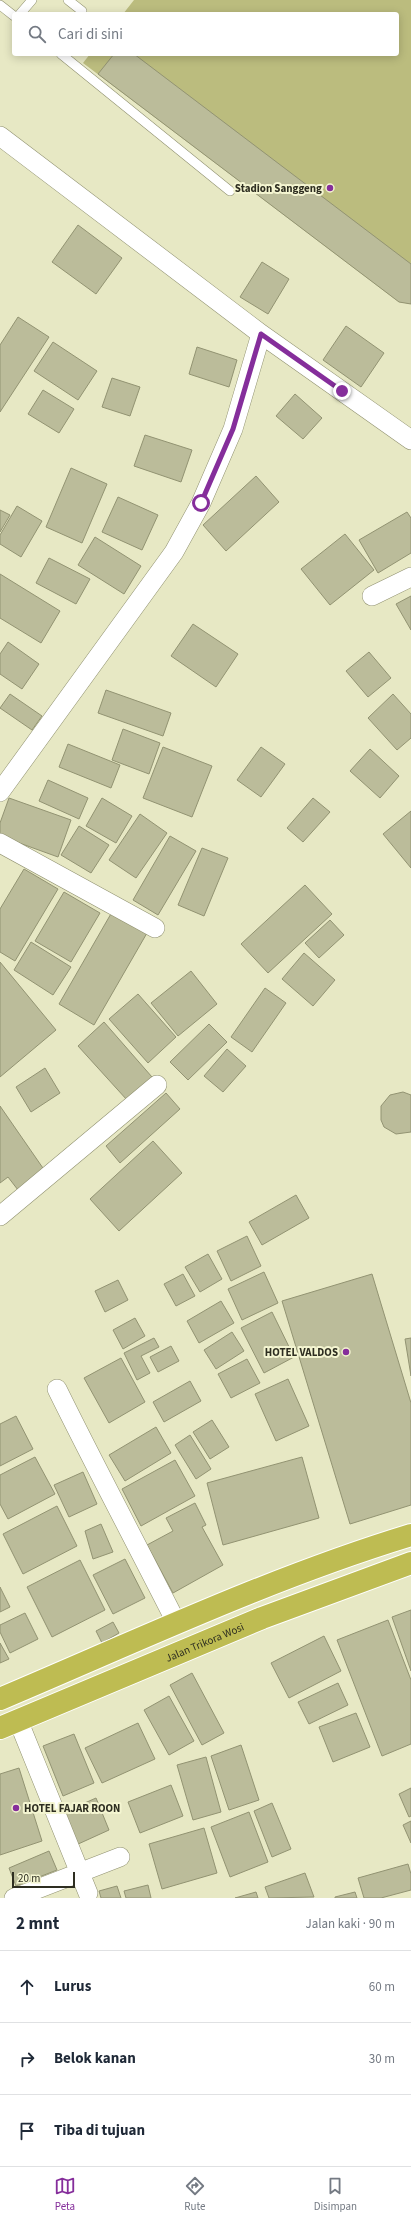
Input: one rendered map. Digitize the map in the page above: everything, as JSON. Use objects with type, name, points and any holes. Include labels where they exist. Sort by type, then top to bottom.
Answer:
[{"type":"highway","points":[[0,1699],[176,1624],[360,1550],[411,1535]]},
{"type":"highway","name":"Jalan Trikora Wosi","points":[[9,1724],[262,1618],[411,1563]]},
{"type":"street","points":[[0,136],[261,334],[411,440]]},
{"type":"street","points":[[0,794],[174,552],[201,503],[233,429],[261,334]]},
{"type":"street","points":[[372,596],[411,577]]},
{"type":"street","points":[[0,843],[155,928]]},
{"type":"street","points":[[0,1216],[157,1085]]},
{"type":"street","points":[[57,1389],[176,1624]]},
{"type":"street","points":[[9,1724],[88,1893]]},
{"type":"street","points":[[14,1898],[120,1857]]},
{"type":"lane","points":[[22,12],[32,0]]},
{"type":"lane","points":[[68,0],[82,11]]},
{"type":"lane","points":[[0,5],[12,14]]},
{"type":"lane","points":[[63,56],[230,191]]},
{"type":"green space","name":"Stadion Sanggeng","points":[[134,0],[411,0],[411,304],[399,302],[83,63],[88,56],[399,56],[399,12],[125,12]]},
{"type":"building","points":[[112,56],[137,56],[411,264],[411,304],[399,302],[98,74]]},
{"type":"building","points":[[78,225],[122,258],[96,294],[52,262]]},
{"type":"building","points":[[262,262],[289,279],[268,314],[240,297]]},
{"type":"building","points":[[18,317],[49,337],[0,412],[0,345]]},
{"type":"building","points":[[346,326],[384,353],[361,387],[323,360]]},
{"type":"building","points":[[53,342],[97,371],[78,400],[34,371]]},
{"type":"building","points":[[197,347],[237,360],[229,387],[189,374]]},
{"type":"building","points":[[112,378],[140,387],[130,416],[102,407]]},
{"type":"building","points":[[43,390],[74,409],[59,433],[28,414]]},
{"type":"building","points":[[295,394],[322,418],[303,439],[276,416]]},
{"type":"building","points":[[145,435],[192,450],[181,482],[134,466]]},
{"type":"building","points":[[71,468],[107,484],[82,543],[46,527]]},
{"type":"building","points":[[256,476],[279,502],[226,551],[203,525]]},
{"type":"building","points":[[118,497],[158,515],[142,550],[102,532]]},
{"type":"building","points":[[17,506],[42,521],[21,557],[0,544],[0,535]]},
{"type":"building","points":[[0,510],[10,515],[0,532]]},
{"type":"building","points":[[407,512],[411,518],[411,553],[378,573],[359,540]]},
{"type":"building","points":[[345,534],[374,570],[330,605],[301,569]]},
{"type":"building","points":[[95,537],[141,566],[124,594],[78,565]]},
{"type":"building","points":[[49,558],[90,579],[76,604],[36,583]]},
{"type":"building","points":[[0,574],[60,611],[41,643],[0,618]]},
{"type":"building","points":[[411,596],[411,630],[396,604]]},
{"type":"building","points":[[193,624],[238,654],[216,687],[171,656]]},
{"type":"building","points":[[8,642],[39,664],[22,689],[0,674],[0,654]]},
{"type":"building","points":[[369,652],[391,678],[368,697],[346,671]]},
{"type":"building","points":[[106,690],[171,713],[163,736],[98,713]]},
{"type":"building","points":[[10,694],[42,716],[32,730],[0,708]]},
{"type":"building","points":[[393,694],[411,714],[411,738],[397,750],[368,718]]},
{"type":"building","points":[[123,729],[160,743],[149,774],[112,760]]},
{"type":"building","points":[[68,744],[120,765],[111,788],[59,767]]},
{"type":"building","points":[[163,747],[212,766],[192,817],[143,798]]},
{"type":"building","points":[[261,747],[285,764],[261,797],[237,780]]},
{"type":"building","points":[[370,749],[399,776],[380,798],[350,771]]},
{"type":"building","points":[[48,780],[88,798],[79,819],[39,801]]},
{"type":"building","points":[[9,798],[71,820],[58,857],[0,836],[0,823]]},
{"type":"building","points":[[102,798],[132,816],[116,843],[86,826]]},
{"type":"building","points":[[313,798],[330,812],[303,842],[287,828]]},
{"type":"building","points":[[411,811],[411,868],[383,834]]},
{"type":"building","points":[[140,814],[167,833],[136,878],[109,860]]},
{"type":"building","points":[[79,826],[109,845],[91,873],[61,855]]},
{"type":"building","points":[[170,836],[196,851],[158,915],[133,900]]},
{"type":"building","points":[[202,848],[228,858],[204,916],[178,905]]},
{"type":"building","points":[[24,869],[58,889],[15,961],[0,952],[0,909]]},
{"type":"building","points":[[305,885],[332,914],[268,973],[241,944]]},
{"type":"building","points":[[64,892],[100,913],[71,962],[35,941]]},
{"type":"building","points":[[112,912],[147,933],[94,1025],[59,1004]]},
{"type":"building","points":[[330,920],[344,935],[319,958],[305,943]]},
{"type":"building","points":[[31,942],[71,967],[53,995],[14,970]]},
{"type":"building","points":[[304,953],[335,980],[313,1006],[282,979]]},
{"type":"building","points":[[0,962],[56,1030],[0,1077]]},
{"type":"building","points":[[191,971],[217,1004],[178,1036],[151,1003]]},
{"type":"building","points":[[265,988],[286,1003],[252,1052],[231,1037]]},
{"type":"building","points":[[138,994],[176,1037],[148,1063],[109,1019]]},
{"type":"building","points":[[104,1022],[152,1077],[127,1100],[78,1046]]},
{"type":"building","points":[[209,1024],[227,1042],[188,1080],[170,1062]]},
{"type":"building","points":[[227,1049],[246,1066],[223,1092],[204,1076]]},
{"type":"building","points":[[45,1068],[60,1093],[31,1112],[16,1087]]},
{"type":"building","points":[[403,1092],[411,1095],[411,1132],[396,1134],[384,1127],[381,1120],[381,1106],[390,1095]]},
{"type":"building","points":[[166,1093],[180,1109],[120,1163],[106,1146]]},
{"type":"building","points":[[0,1106],[45,1171],[18,1190],[8,1177],[0,1183]]},
{"type":"building","points":[[153,1141],[182,1173],[119,1231],[90,1199]]},
{"type":"building","points":[[296,1195],[309,1218],[262,1245],[249,1222]]},
{"type":"building","points":[[247,1236],[261,1266],[231,1281],[217,1251]]},
{"type":"building","points":[[208,1254],[222,1279],[200,1292],[185,1267]]},
{"type":"building","points":[[264,1272],[278,1303],[242,1320],[228,1289]]},
{"type":"building","points":[[183,1274],[195,1296],[176,1306],[164,1284]]},
{"type":"building","name":"HOTEL VALDOS","points":[[372,1274],[411,1403],[411,1505],[350,1524],[282,1301]]},
{"type":"building","points":[[118,1280],[128,1300],[105,1312],[95,1291]]},
{"type":"building","points":[[221,1301],[234,1323],[199,1343],[187,1321]]},
{"type":"building","points":[[272,1312],[294,1357],[264,1373],[241,1328]]},
{"type":"building","points":[[135,1318],[145,1336],[123,1349],[113,1330]]},
{"type":"building","points":[[232,1332],[244,1351],[216,1369],[204,1350]]},
{"type":"building","points":[[154,1338],[159,1347],[141,1356],[150,1373],[137,1380],[124,1353]]},
{"type":"building","points":[[411,1338],[411,1376],[405,1339]]},
{"type":"building","points":[[171,1346],[179,1361],[158,1372],[150,1357]]},
{"type":"building","points":[[121,1358],[145,1402],[109,1423],[84,1378]]},
{"type":"building","points":[[247,1359],[260,1383],[231,1398],[218,1374]]},
{"type":"building","points":[[288,1379],[309,1426],[276,1441],[255,1394]]},
{"type":"building","points":[[190,1381],[201,1401],[164,1422],[153,1402]]},
{"type":"building","points":[[16,1416],[33,1449],[0,1466],[0,1424]]},
{"type":"building","points":[[212,1420],[229,1447],[210,1459],[193,1432]]},
{"type":"building","points":[[156,1427],[171,1453],[125,1481],[109,1455]]},
{"type":"building","points":[[190,1435],[211,1469],[196,1479],[175,1445]]},
{"type":"building","points":[[35,1457],[55,1494],[8,1519],[0,1504],[0,1475]]},
{"type":"building","points":[[302,1457],[319,1518],[223,1545],[207,1483]]},
{"type":"building","points":[[175,1460],[195,1496],[141,1526],[122,1489]]},
{"type":"building","points":[[83,1472],[97,1504],[69,1517],[54,1485]]},
{"type":"building","points":[[195,1503],[206,1525],[202,1527],[223,1565],[173,1593],[147,1545],[173,1531],[166,1518]]},
{"type":"building","points":[[57,1506],[77,1546],[23,1574],[3,1534]]},
{"type":"building","points":[[101,1524],[113,1552],[93,1559],[85,1531]]},
{"type":"building","points":[[125,1559],[145,1598],[113,1614],[93,1575]]},
{"type":"building","points":[[80,1560],[105,1610],[52,1637],[27,1587]]},
{"type":"building","points":[[0,1587],[10,1607],[0,1612]]},
{"type":"building","points":[[411,1610],[411,1671],[392,1617]]},
{"type":"building","points":[[25,1613],[38,1639],[10,1653],[0,1632],[0,1625]]},
{"type":"building","points":[[388,1620],[411,1680],[411,1744],[382,1756],[337,1640]]},
{"type":"building","points":[[113,1622],[119,1633],[102,1643],[96,1631]]},
{"type":"building","points":[[324,1636],[341,1671],[289,1698],[271,1663]]},
{"type":"building","points":[[0,1643],[9,1659],[0,1663]]},
{"type":"building","points":[[192,1673],[224,1733],[202,1745],[170,1685]]},
{"type":"building","points":[[338,1683],[348,1705],[309,1724],[298,1702]]},
{"type":"building","points":[[169,1696],[194,1741],[169,1755],[144,1710]]},
{"type":"building","points":[[356,1713],[370,1747],[333,1762],[319,1727]]},
{"type":"building","points":[[138,1723],[155,1759],[102,1783],[85,1748]]},
{"type":"building","points":[[74,1734],[94,1783],[63,1796],[43,1746]]},
{"type":"building","points":[[241,1745],[259,1800],[229,1810],[211,1756]]},
{"type":"building","points":[[206,1757],[221,1812],[193,1820],[177,1765]]},
{"type":"building","name":"HOTEL FAJAR ROON","points":[[19,1768],[42,1841],[0,1855],[0,1774]]},
{"type":"building","points":[[171,1785],[183,1816],[140,1833],[128,1802]]},
{"type":"building","points":[[411,1788],[411,1816],[409,1817],[399,1794]]},
{"type":"building","points":[[96,1798],[109,1830],[76,1845],[62,1813]]},
{"type":"building","points":[[272,1803],[291,1849],[272,1857],[254,1811]]},
{"type":"building","points":[[249,1812],[268,1862],[230,1877],[211,1827]]},
{"type":"building","points":[[411,1821],[411,1843],[403,1825]]},
{"type":"building","points":[[204,1828],[217,1873],[162,1889],[149,1844]]},
{"type":"building","points":[[49,1851],[57,1870],[16,1886],[9,1868]]},
{"type":"building","points":[[408,1864],[411,1874],[411,1890],[381,1898],[364,1898],[358,1878]]},
{"type":"building","points":[[305,1873],[314,1897],[269,1898],[265,1887]]},
{"type":"building","points":[[148,1885],[151,1898],[126,1898],[124,1891]]},
{"type":"building","points":[[117,1886],[121,1898],[101,1898],[99,1891]]},
{"type":"building","points":[[256,1892],[258,1898],[235,1898]]},
{"type":"building","points":[[355,1892],[357,1898],[335,1898],[335,1897]]},
{"type":"place","name":"Stadion Sanggeng","points":[[330,188]]},
{"type":"place","name":"HOTEL VALDOS","points":[[346,1352]]},
{"type":"place","name":"HOTEL FAJAR ROON","points":[[16,1808]]},
{"type":"route","points":[[201,503],[233,429],[261,334],[342,391]]}]
